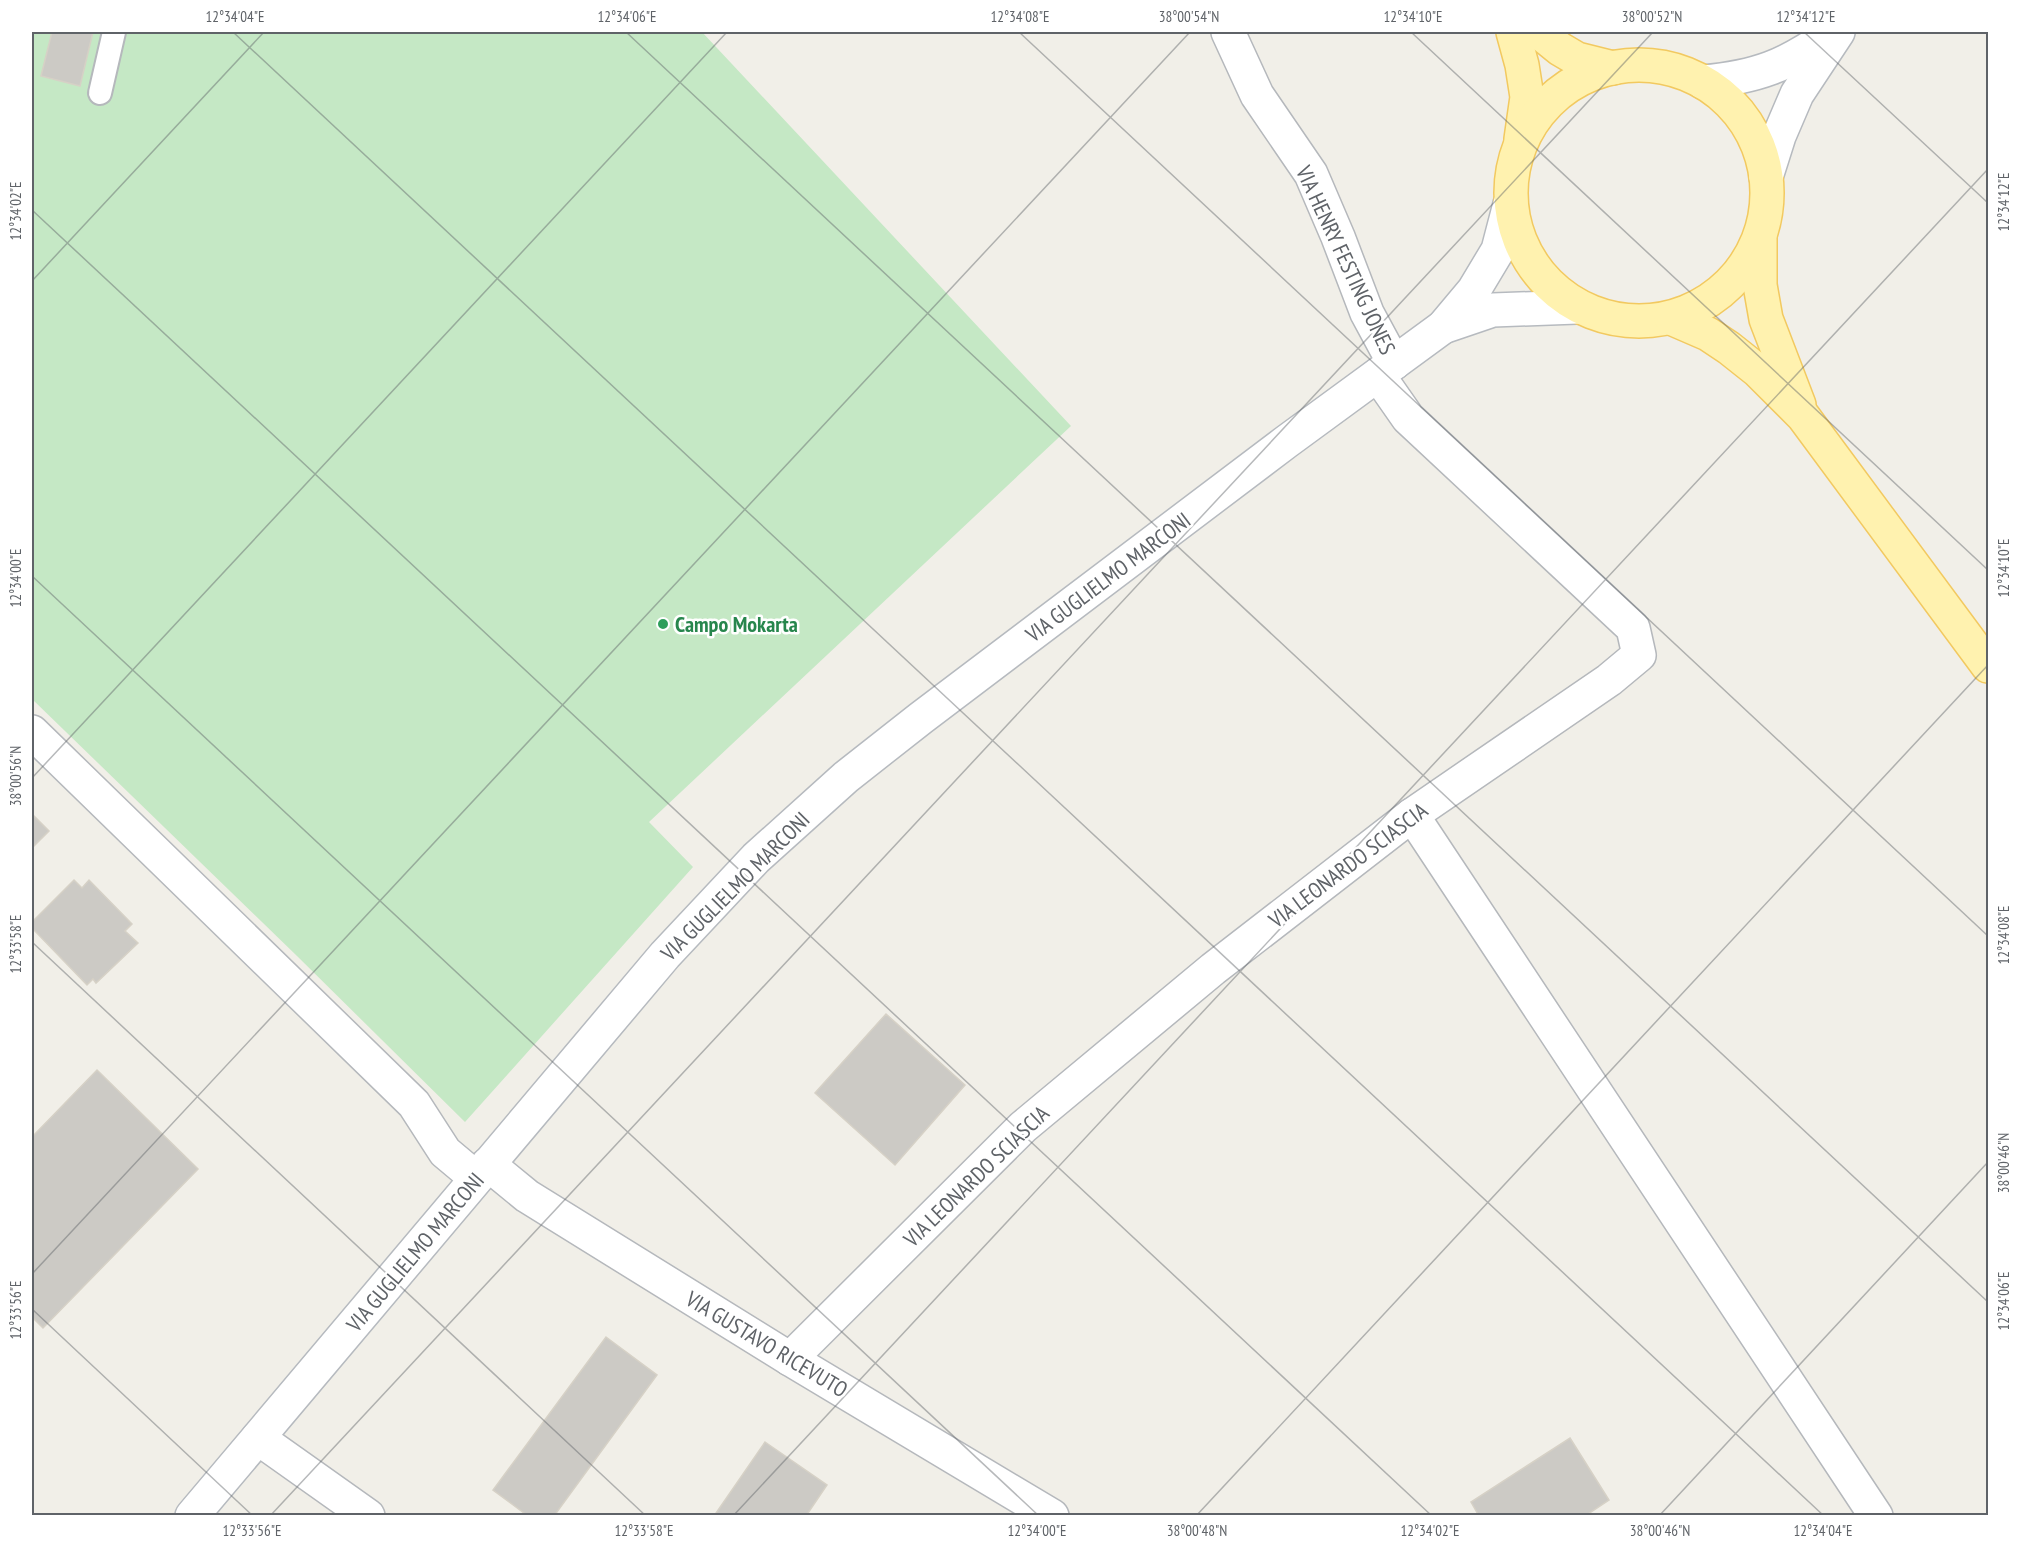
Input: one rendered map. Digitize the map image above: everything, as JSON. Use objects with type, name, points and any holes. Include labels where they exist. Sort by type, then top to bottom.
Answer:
[{"type":"main road","points":[[1513,32],[1522,64],[1527,97],[1521,143],[1512,173],[1510,204],[1517,235],[1531,264],[1552,288],[1577,306],[1607,318],[1639,322],[1671,318],[1709,301],[1740,273],[1760,236]]},
{"type":"main road","points":[[1539,32],[1577,59],[1613,68]]},
{"type":"main road","points":[[1521,143],[1536,117],[1558,94],[1584,78],[1613,68],[1644,65],[1675,70],[1703,81],[1727,99],[1746,122],[1760,149],[1766,177],[1767,207],[1760,236],[1760,285],[1766,319],[1803,416]]},
{"type":"main road","points":[[1671,318],[1708,334],[1729,348],[1758,371],[1803,416],[1989,666]]},
{"type":"street","name":"VIA HENRY FESTING JONES","points":[[1228,32],[1257,94],[1311,174],[1338,237],[1386,369]]},
{"type":"street","points":[[1703,81],[1738,78],[1778,66],[1837,32]]},
{"type":"street","points":[[1766,177],[1779,136],[1797,94],[1837,32]]},
{"type":"street","name":"VIA GUGLIELMO MARCONI","points":[[192,1515],[665,955],[756,858],[846,777],[921,718],[1211,498],[1443,327],[1474,290],[1498,250],[1510,204]]},
{"type":"street","name":"VIA GUGLIELMO MARCONI","points":[[1443,327],[1493,310],[1577,306]]},
{"type":"street","name":"VIA LEONARDO SCIASCIA","points":[[790,1359],[1023,1127],[1213,969],[1412,815],[1609,680],[1639,655],[1633,628],[1408,418],[1386,369]]},
{"type":"street","name":"VIA GUSTAVO RICEVUTO","points":[[32,732],[414,1104],[444,1152],[527,1196],[790,1359],[1052,1515]]},
{"type":"street","points":[[1412,815],[1876,1515]]},
{"type":"street","points":[[258,1438],[368,1515]]},
{"type":"lane","points":[[100,93],[114,32]]},
{"type":"green space","name":"Campo Mokarta","points":[[32,32],[702,32],[1071,426],[649,822],[693,867],[465,1122],[32,699]]},
{"type":"building","points":[[52,32],[93,32],[80,86],[41,76]]},
{"type":"building","points":[[32,814],[49,831],[32,848]]},
{"type":"building","points":[[74,880],[82,888],[89,880],[132,924],[125,931],[138,943],[96,983],[93,979],[87,985],[32,928],[32,922]]},
{"type":"building","points":[[886,1014],[965,1085],[895,1165],[815,1093]]},
{"type":"building","points":[[97,1070],[198,1169],[43,1328],[32,1317],[32,1137]]},
{"type":"building","points":[[606,1337],[657,1375],[554,1516],[528,1516],[493,1490]]},
{"type":"building","points":[[1570,1438],[1609,1500],[1585,1516],[1479,1516],[1471,1502]]},
{"type":"building","points":[[765,1442],[827,1485],[806,1516],[714,1516]]},
{"type":"place","name":"Campo Mokarta","points":[[663,624]]}]
